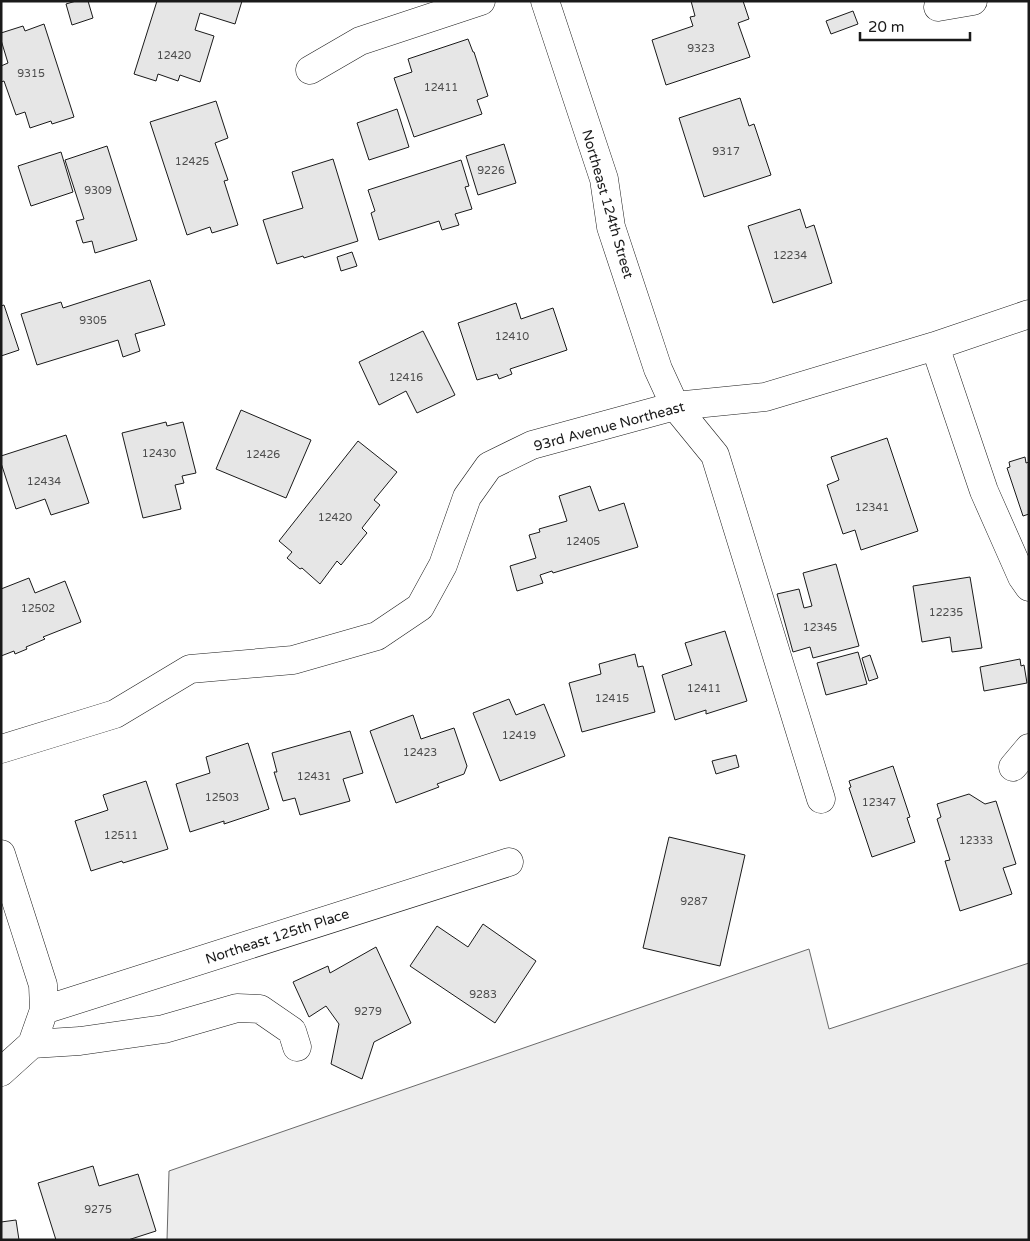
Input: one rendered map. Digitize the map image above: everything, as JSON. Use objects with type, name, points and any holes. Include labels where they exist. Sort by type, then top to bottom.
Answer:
[{"type":"street","points":[[310,70],[360,41],[481,1]]},
{"type":"street","name":"Northeast 124th Street","points":[[545,1],[604,179],[611,227],[658,369],[675,406],[715,455],[821,799]]},
{"type":"street","points":[[938,6],[973,1]]},
{"type":"street","name":"93rd Avenue Northeast","points":[[1,749],[115,714],[190,669],[293,660],[377,636],[420,607],[443,565],[467,497],[489,466],[532,445],[675,406],[765,398],[935,346],[1029,314]]},
{"type":"street","points":[[935,346],[984,491],[1022,577],[1029,586]]},
{"type":"street","points":[[1,854],[44,985],[44,1010],[32,1044],[1,1072]]},
{"type":"street","name":"Northeast 125th Place","points":[[44,1010],[509,862]]},
{"type":"street","points":[[32,1044],[80,1041],[164,1029],[238,1008],[260,1009],[292,1031],[297,1047]]},
{"type":"shaded area","points":[[809,949],[829,1029],[1029,963],[1029,1240],[167,1240],[169,1171]]},
{"type":"building","points":[[76,1],[88,1],[93,18],[72,25],[66,4]]},
{"type":"building","points":[[157,1],[242,1],[235,24],[200,13],[195,30],[214,36],[200,82],[180,75],[178,81],[158,74],[156,81],[134,74]]},
{"type":"building","points":[[691,1],[743,1],[749,19],[738,23],[750,57],[666,85],[652,40],[693,26],[690,17],[695,16]]},
{"type":"building","points":[[853,11],[858,24],[831,34],[826,21]]},
{"type":"building","points":[[44,24],[74,117],[52,124],[51,121],[30,128],[25,112],[16,115],[4,81],[1,82],[1,66],[8,63],[1,40],[1,33],[23,26],[25,31]]},
{"type":"building","points":[[468,39],[488,96],[477,100],[482,114],[414,137],[394,78],[412,72],[408,59]]},
{"type":"building","points":[[740,98],[749,126],[754,124],[771,175],[704,197],[679,118]]},
{"type":"building","points":[[216,101],[228,138],[215,143],[228,180],[224,181],[238,225],[212,233],[210,227],[187,235],[150,122]]},
{"type":"building","points":[[397,109],[409,147],[369,160],[357,123]]},
{"type":"building","points":[[504,144],[516,183],[478,195],[466,156]]},
{"type":"building","points":[[107,146],[137,240],[95,253],[92,241],[83,243],[76,221],[84,219],[65,160]]},
{"type":"building","points":[[61,152],[73,192],[31,206],[18,166]]},
{"type":"building","points":[[333,159],[358,241],[304,258],[303,256],[277,264],[263,220],[303,208],[292,172]]},
{"type":"building","points":[[461,160],[469,186],[465,187],[472,209],[455,214],[459,225],[442,230],[439,221],[379,240],[371,213],[375,211],[368,190]]},
{"type":"building","points":[[800,209],[806,228],[814,225],[832,283],[773,303],[748,226]]},
{"type":"building","points":[[352,252],[357,266],[341,271],[337,257]]},
{"type":"building","points":[[150,280],[165,325],[135,334],[140,351],[123,357],[118,340],[37,365],[21,314],[61,302],[63,308]]},
{"type":"building","points":[[516,303],[521,319],[553,308],[567,350],[510,369],[512,374],[499,379],[497,374],[477,380],[458,323]]},
{"type":"building","points":[[4,305],[19,350],[1,356],[1,306]]},
{"type":"building","points":[[423,331],[455,395],[417,413],[406,391],[379,405],[359,362]]},
{"type":"building","points":[[241,410],[311,440],[286,498],[216,469]]},
{"type":"building","points":[[166,422],[167,426],[183,422],[196,473],[182,476],[184,483],[175,485],[181,509],[143,518],[122,433]]},
{"type":"building","points":[[66,435],[89,503],[51,515],[45,499],[16,509],[1,463],[1,456]]},
{"type":"building","points":[[887,438],[918,531],[861,550],[855,530],[843,534],[827,485],[839,480],[831,457]]},
{"type":"building","points":[[358,441],[397,472],[374,500],[380,505],[362,528],[367,533],[341,565],[337,561],[320,584],[287,558],[292,552],[279,541]]},
{"type":"building","points":[[1025,457],[1026,463],[1029,462],[1029,514],[1023,516],[1007,468],[1010,467],[1009,462]]},
{"type":"building","points":[[590,486],[599,511],[624,503],[638,547],[553,573],[552,571],[540,575],[543,583],[517,591],[510,566],[536,558],[529,535],[540,532],[539,529],[567,521],[559,496]]},
{"type":"building","points":[[836,564],[859,646],[813,658],[810,647],[793,652],[777,594],[799,589],[804,608],[812,606],[803,573]]},
{"type":"building","points":[[970,577],[982,648],[952,652],[950,637],[922,642],[913,586]]},
{"type":"building","points":[[29,578],[35,593],[65,581],[81,622],[43,637],[45,639],[26,647],[27,649],[15,654],[14,651],[1,656],[1,589]]},
{"type":"building","points":[[725,631],[747,701],[706,714],[706,710],[675,720],[662,675],[692,665],[685,643]]},
{"type":"building","points":[[858,652],[867,684],[826,695],[817,663]]},
{"type":"building","points":[[635,654],[638,667],[643,666],[655,712],[582,732],[569,683],[601,674],[599,664]]},
{"type":"building","points":[[870,655],[878,678],[869,681],[862,658]]},
{"type":"building","points":[[1020,659],[1021,666],[1024,665],[1027,683],[984,691],[980,667]]},
{"type":"building","points":[[509,699],[516,715],[544,704],[565,756],[500,781],[473,713]]},
{"type":"building","points":[[413,715],[421,739],[454,728],[467,766],[464,774],[437,784],[439,787],[396,803],[370,731]]},
{"type":"building","points":[[350,731],[363,773],[343,779],[350,801],[300,815],[295,798],[283,801],[274,772],[277,772],[272,753]]},
{"type":"building","points":[[248,743],[269,809],[224,824],[224,821],[190,832],[176,784],[210,773],[206,757]]},
{"type":"building","points":[[736,755],[739,767],[716,774],[712,761]]},
{"type":"building","points":[[893,766],[910,817],[907,818],[915,842],[872,857],[849,788],[851,787],[849,781]]},
{"type":"building","points":[[146,781],[168,849],[91,871],[75,821],[108,810],[103,795]]},
{"type":"building","points":[[969,794],[985,804],[996,801],[1016,864],[1003,868],[1012,894],[960,911],[945,861],[950,860],[937,819],[941,817],[937,804]]},
{"type":"building","points":[[669,837],[745,855],[720,966],[643,948]]},
{"type":"building","points":[[483,924],[536,961],[495,1023],[410,966],[437,926],[468,947]]},
{"type":"building","points":[[376,947],[411,1023],[374,1042],[362,1079],[331,1064],[339,1024],[326,1006],[309,1017],[293,982],[328,966],[330,973]]},
{"type":"building","points":[[93,1166],[99,1186],[138,1174],[156,1231],[128,1240],[56,1240],[38,1183]]},
{"type":"building","points":[[16,1220],[19,1240],[1,1240],[1,1222]]}]
